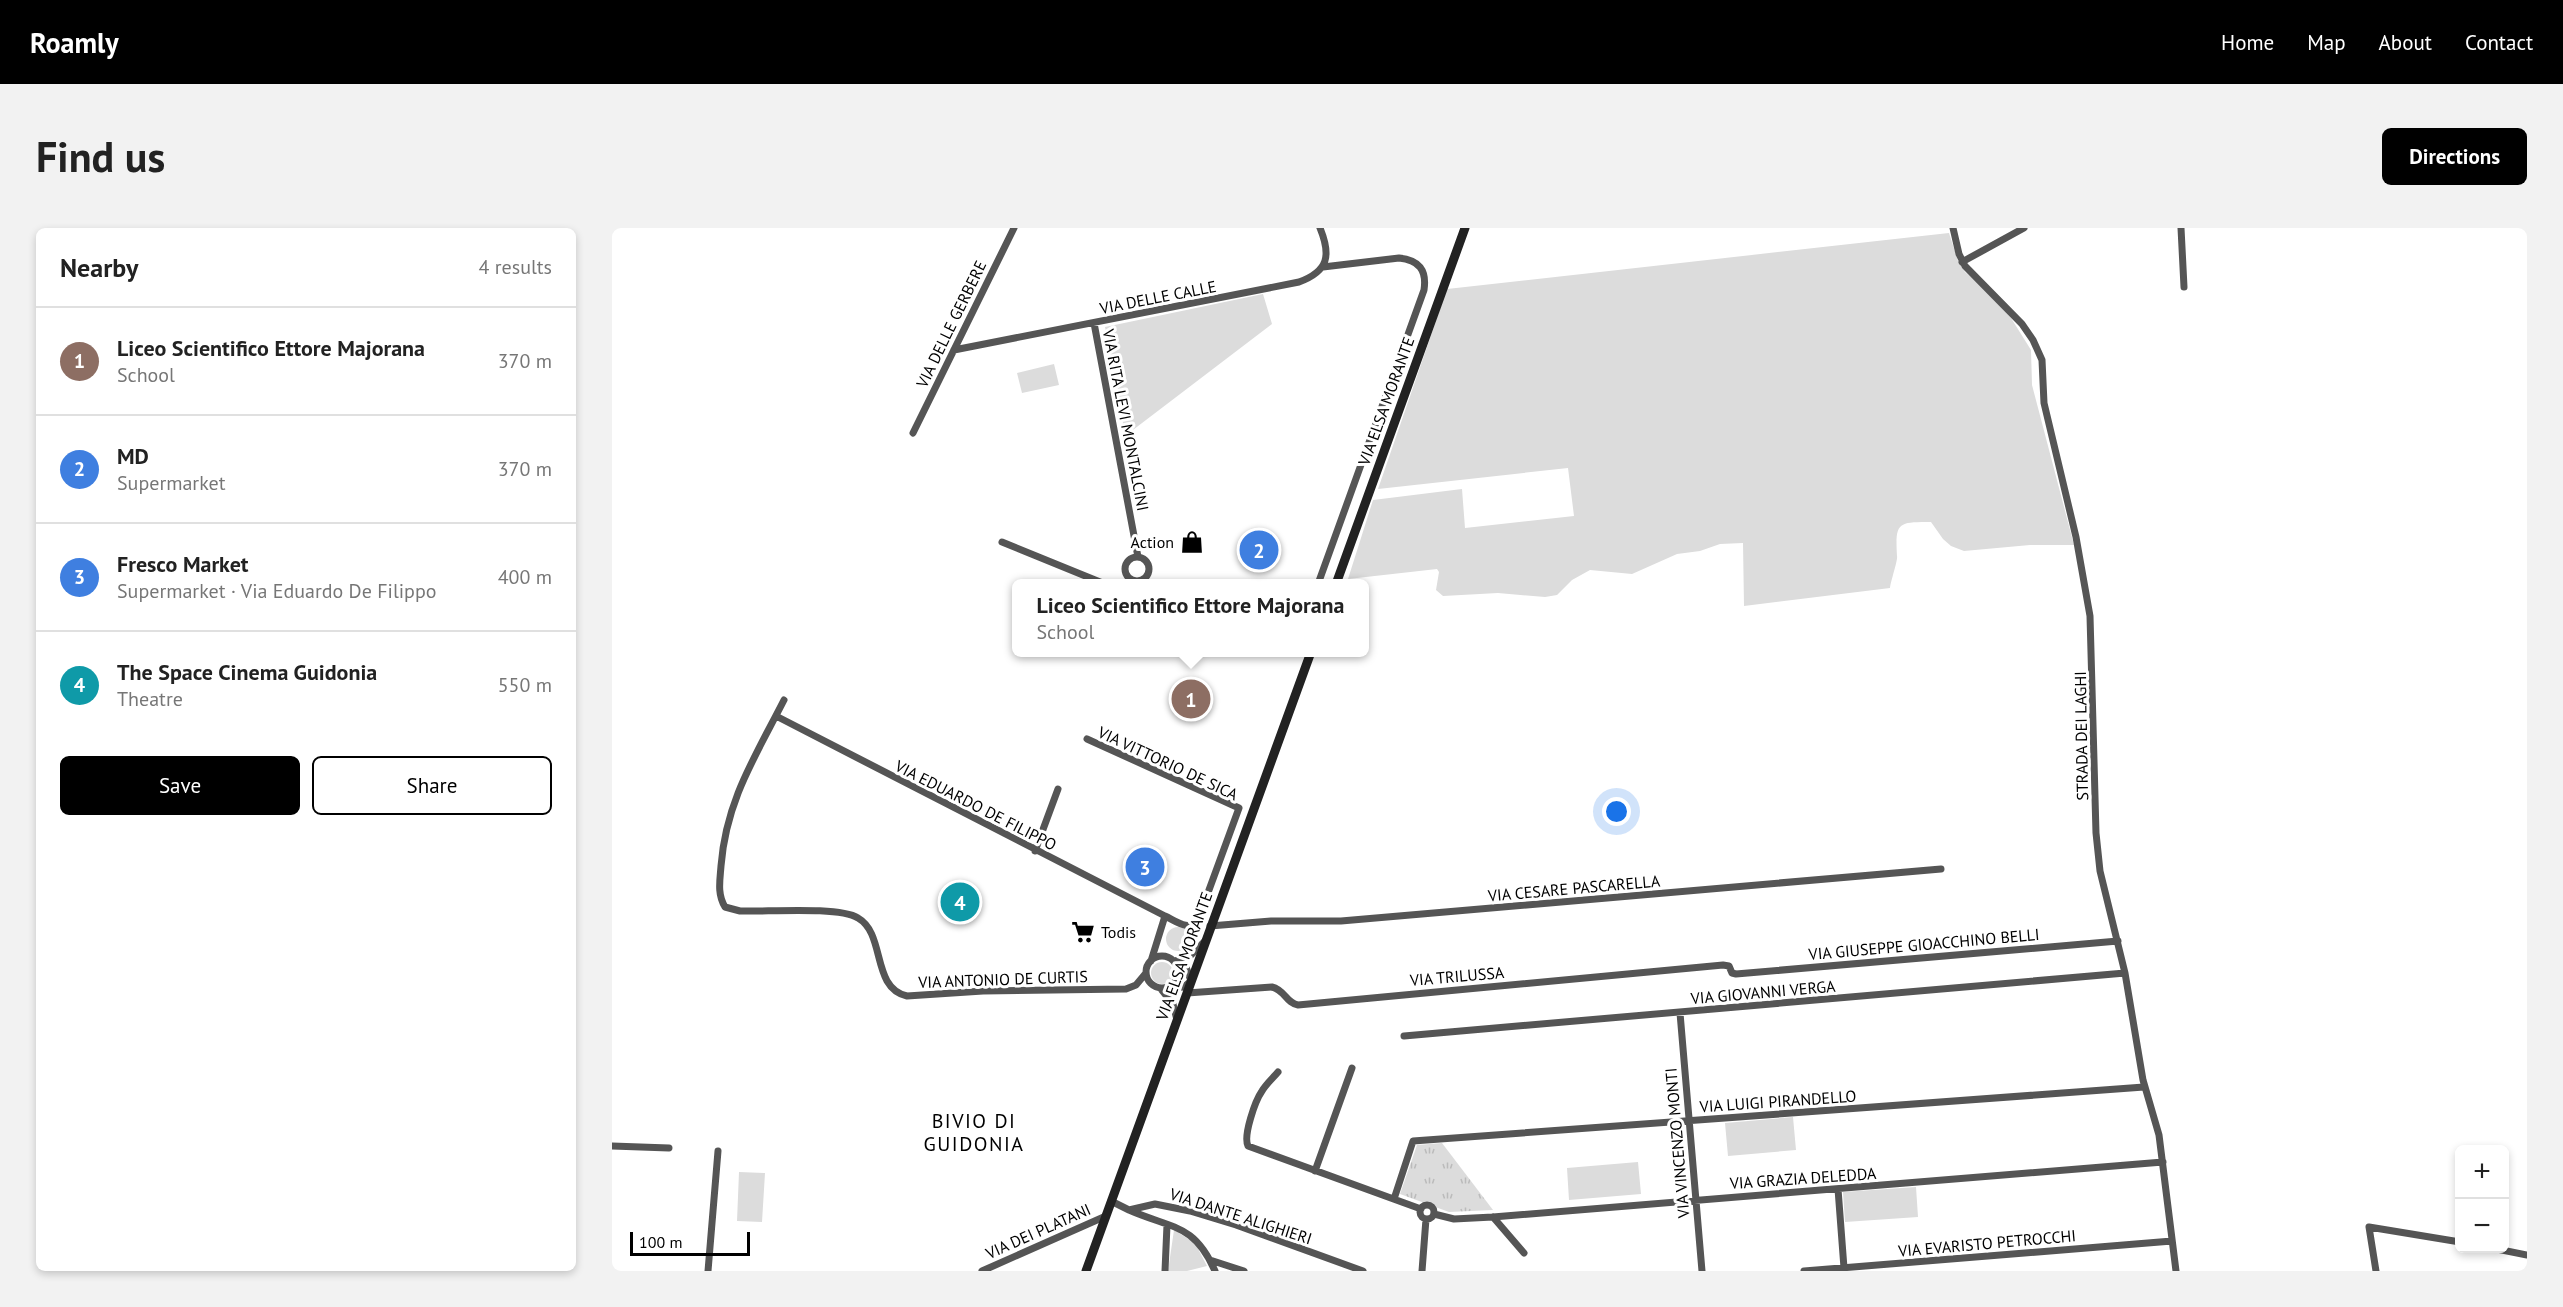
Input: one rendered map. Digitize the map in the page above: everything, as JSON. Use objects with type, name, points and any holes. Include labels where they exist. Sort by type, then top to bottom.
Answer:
[{"type":"street","name":"VIA DELLE GERBERE","points":[[913,433],[1014,228]]},
{"type":"street","points":[[1320,228],[1327,247],[1323,267],[1399,258],[1410,259],[1418,264],[1426,278],[1424,290],[1320,579]]},
{"type":"street","name":"VIA ELSA MORANTE","points":[[1338,579],[1465,228]]},
{"type":"street","name":"STRADA DEI LAGHI","points":[[1953,228],[1962,262],[2022,324],[2033,340],[2042,360],[2044,403],[2089,600],[2093,652],[2096,838],[2102,879],[2125,973],[2144,1087],[2157,1129],[2176,1271]]},
{"type":"street","points":[[1962,262],[2024,228]]},
{"type":"street","points":[[2181,228],[2184,287]]},
{"type":"street","name":"VIA DELLE CALLE","points":[[954,350],[1293,284],[1309,278],[1323,267]]},
{"type":"street","name":"VIA RITA LEVI MONTALCINI","points":[[1094,323],[1138,557],[1145,560],[1149,566],[1149,579]]},
{"type":"street","points":[[1002,542],[1093,579]]},
{"type":"street","points":[[1131,579],[1126,574],[1126,566],[1130,559],[1138,557]]},
{"type":"street","name":"VIA ELSA MORANTE","points":[[1086,1271],[1309,657]]},
{"type":"street","points":[[776,717],[784,700]]},
{"type":"street","name":"VIA EDUARDO DE FILIPPO","points":[[776,717],[1165,916]]},
{"type":"street","name":"VIA ANTONIO DE CURTIS","points":[[776,717],[742,781],[729,816],[723,843],[720,890],[725,906],[740,911],[840,912],[857,917],[871,932],[887,981],[897,993],[907,996],[983,991],[1126,989],[1136,986],[1146,973]]},
{"type":"street","name":"VIA VITTORIO DE SICA","points":[[1087,739],[1239,808],[1196,923],[1192,926],[1185,926],[1165,916]]},
{"type":"street","points":[[1035,851],[1058,789]]},
{"type":"street","name":"VIA CESARE PASCARELLA","points":[[1210,926],[1271,921],[1341,921],[1941,869]]},
{"type":"street","points":[[1156,941],[1161,950],[1171,959],[1186,967],[1191,981],[1184,987],[1152,986],[1146,973],[1156,941],[1165,916]]},
{"type":"street","name":"VIA GIUSEPPE GIOACCHINO BELLI","points":[[1732,973],[2118,941]]},
{"type":"street","points":[[1150,961],[1159,956],[1171,959],[1191,955],[1204,942]]},
{"type":"street","points":[[1165,988],[1176,981],[1178,976],[1171,959]]},
{"type":"street","name":"VIA TRILUSSA","points":[[1187,993],[1272,987],[1281,990],[1292,1004],[1298,1005],[1723,965],[1729,966],[1732,973]]},
{"type":"street","name":"VIA GIOVANNI VERGA","points":[[1404,1036],[2125,973]]},
{"type":"street","points":[[1165,988],[1177,1020]]},
{"type":"street","name":"VIA VINCENZO MONTI","points":[[1680,1013],[1702,1271]]},
{"type":"street","points":[[1315,1171],[1352,1068]]},
{"type":"street","points":[[1278,1072],[1259,1096],[1246,1136],[1247,1144],[1253,1149],[1421,1209]]},
{"type":"street","name":"VIA LUIGI PIRANDELLO","points":[[1394,1199],[1413,1141],[2144,1087]]},
{"type":"street","points":[[612,1146],[669,1148]]},
{"type":"street","points":[[708,1271],[718,1151]]},
{"type":"street","name":"VIA GRAZIA DELEDDA","points":[[1434,1214],[1446,1218],[1493,1217],[2163,1162]]},
{"type":"street","points":[[1838,1189],[1844,1268]]},
{"type":"street","points":[[1111,1201],[1195,1238],[1215,1271]]},
{"type":"street","name":"VIA DANTE ALIGHIERI","points":[[1128,1210],[1151,1204],[1190,1211],[1236,1225],[1363,1271]]},
{"type":"street","points":[[1421,1209],[1423,1206],[1430,1205],[1435,1210],[1434,1214],[1426,1219]]},
{"type":"street","points":[[1421,1209],[1420,1213],[1426,1219],[1422,1271]]},
{"type":"street","name":"VIA DEI PLATANI","points":[[982,1271],[1106,1216]]},
{"type":"street","points":[[1493,1217],[1524,1252]]},
{"type":"street","points":[[1166,1271],[1167,1225]]},
{"type":"street","points":[[2376,1271],[2369,1227],[2455,1241]]},
{"type":"street","name":"VIA EVARISTO PETROCCHI","points":[[1804,1271],[2172,1241]]},
{"type":"street","points":[[2509,1251],[2527,1255]]},
{"type":"street","points":[[1210,1260],[1244,1271]]},
{"type":"green space","points":[[1949,233],[1958,261],[1965,272],[1984,288],[2011,318],[2031,350],[2032,385],[2074,545],[2030,545],[1964,551],[1951,546],[1943,539],[1931,522],[1905,524],[1898,530],[1897,558],[1890,588],[1744,606],[1743,543],[1720,544],[1700,551],[1677,554],[1632,574],[1590,570],[1572,580],[1557,595],[1545,597],[1498,593],[1443,596],[1436,590],[1439,572],[1437,569],[1348,579],[1373,500],[1462,489],[1465,528],[1574,516],[1568,468],[1378,489],[1447,289]]},
{"type":"green space","points":[[1263,294],[1272,324],[1125,436],[1105,327]]},
{"type":"green space","points":[[1054,364],[1059,385],[1022,393],[1017,373]]},
{"type":"green space","points":[[1178,927],[1187,930],[1190,939],[1187,948],[1178,951],[1169,948],[1166,939],[1169,930]]},
{"type":"green space","points":[[1162,962],[1172,969],[1173,973],[1166,983],[1162,984],[1152,977],[1151,973],[1158,963]]},
{"type":"green space","points":[[1793,1117],[1796,1150],[1728,1156],[1725,1123]]},
{"type":"green space","points":[[1442,1143],[1493,1210],[1449,1212],[1400,1194],[1417,1145]]},
{"type":"green space","points":[[1638,1162],[1641,1194],[1569,1200],[1567,1168]]},
{"type":"green space","points":[[739,1172],[765,1173],[762,1222],[737,1221]]},
{"type":"green space","points":[[1916,1187],[1918,1217],[1845,1222],[1843,1192]]},
{"type":"green space","points":[[1174,1230],[1195,1243],[1207,1266],[1187,1271],[1168,1271]]},
{"type":"place","name":"Action","points":[[1192,542]]},
{"type":"place","name":"MD","points":[[1259,550]]},
{"type":"place","name":"Liceo Scientifico Ettore Majorana","points":[[1191,699]]},
{"type":"place","name":"Fresco Market","points":[[1145,867]]},
{"type":"place","name":"The Space Cinema Guidonia","points":[[960,902]]},
{"type":"place","name":"Todis","points":[[1083,932]]},
{"type":"district","name":"BIVIO DI GUIDONIA","points":[[974,1132]]}]
